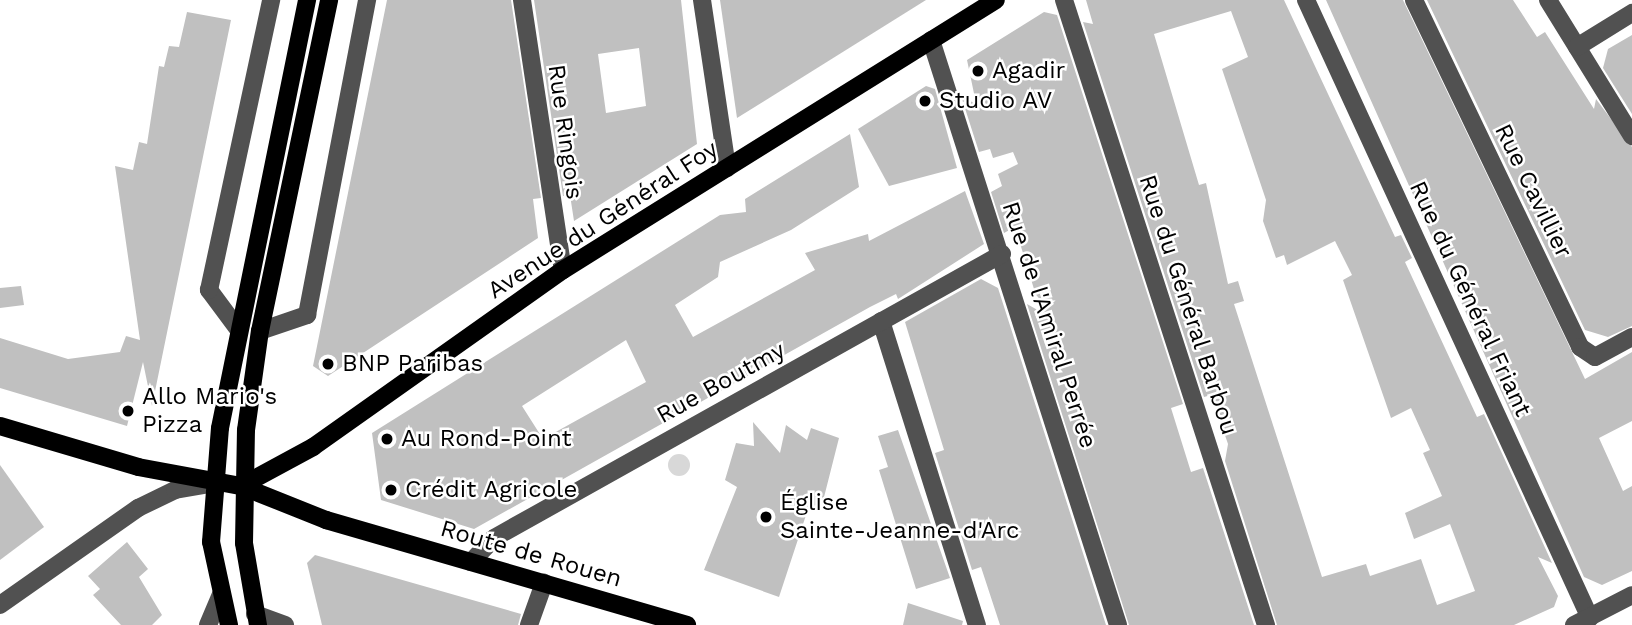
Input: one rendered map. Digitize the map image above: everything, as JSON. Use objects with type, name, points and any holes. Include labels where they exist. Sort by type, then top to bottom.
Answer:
[{"type":"main road","points":[[229,625],[211,542],[214,483],[238,329],[307,0]]},
{"type":"main road","points":[[257,619],[241,486],[260,331],[329,0]]},
{"type":"main road","name":"Avenue du Général Foy","points":[[241,486],[313,447],[563,270],[996,0]]},
{"type":"main road","name":"Route de Rouen","points":[[0,426],[214,483],[241,486],[326,520],[687,625]]},
{"type":"street","points":[[238,329],[209,290],[271,0]]},
{"type":"street","points":[[260,331],[307,315],[367,0]]},
{"type":"street","name":"Rue Ringois","points":[[522,0],[563,270]]},
{"type":"street","points":[[702,0],[727,168]]},
{"type":"street","name":"Rue du Général Barbou","points":[[1064,0],[1266,625]]},
{"type":"street","name":"Rue du Général Friant","points":[[1306,0],[1582,622]]},
{"type":"street","name":"Rue Cavillier","points":[[1414,0],[1580,347],[1595,357],[1632,337]]},
{"type":"street","points":[[1548,0],[1632,136]]},
{"type":"street","points":[[1577,47],[1632,13]]},
{"type":"street","name":"Rue de l'Amiral Perrée","points":[[931,40],[1002,254],[1118,625]]},
{"type":"street","name":"Rue Boutmy","points":[[471,562],[494,538],[1002,254]]},
{"type":"street","points":[[881,321],[977,625]]},
{"type":"street","points":[[0,605],[138,508],[175,490],[214,483]]},
{"type":"street","points":[[529,625],[544,583]]},
{"type":"street","points":[[208,625],[221,595]]},
{"type":"street","points":[[1582,622],[1632,595]]},
{"type":"street","points":[[257,619],[285,625]]},
{"type":"shaded area","points":[[679,454],[687,457],[690,465],[687,473],[679,476],[671,473],[668,465],[671,457]]},
{"type":"building","points":[[387,0],[511,0],[541,198],[533,199],[538,238],[328,376],[313,366]]},
{"type":"building","points":[[534,0],[681,0],[697,144],[574,221],[570,195],[563,196]],"holes":[[[639,48],[646,106],[606,113],[598,54]]]},
{"type":"building","points":[[720,0],[926,0],[737,118]]},
{"type":"building","points":[[1086,0],[1284,0],[1395,237],[1401,235],[1412,258],[1405,262],[1477,417],[1484,414],[1552,563],[1538,557],[1558,596],[1554,607],[1514,625],[1277,625],[1225,461],[1228,444],[1211,395],[1204,397],[1083,22],[1093,24]],"holes":[[[1231,11],[1248,57],[1222,69],[1266,200],[1263,221],[1276,258],[1284,255],[1287,265],[1335,241],[1352,275],[1343,280],[1391,418],[1411,408],[1430,450],[1423,453],[1442,496],[1405,513],[1414,539],[1450,524],[1475,591],[1437,605],[1421,559],[1370,576],[1366,564],[1322,577],[1234,304],[1244,301],[1238,281],[1228,284],[1206,183],[1199,185],[1154,34]]]},
{"type":"building","points":[[1326,0],[1403,0],[1585,379],[1632,352],[1632,421],[1599,438],[1623,491],[1632,486],[1632,571],[1602,585],[1584,577]]},
{"type":"building","points":[[1427,0],[1513,0],[1537,37],[1545,32],[1594,109],[1596,99],[1632,147],[1632,326],[1608,337],[1585,330]]},
{"type":"building","points":[[187,12],[231,20],[152,406],[143,362],[127,426],[0,388],[0,338],[68,359],[120,352],[126,336],[140,340],[115,166],[133,170],[139,142],[147,144],[159,66],[164,67],[169,46],[179,47]]},
{"type":"building","points":[[1044,12],[1057,15],[1183,404],[1171,408],[1191,472],[1203,468],[1254,625],[1129,625],[1027,304],[1041,312],[1015,227],[1004,233],[991,192],[1002,186],[998,174],[1018,164],[1013,152],[993,158],[990,149],[979,152],[962,99],[976,103],[967,60]]},
{"type":"building","points":[[1632,35],[1632,114],[1603,68],[1608,49]]},
{"type":"building","points":[[926,86],[935,89],[957,168],[889,186],[858,129]]},
{"type":"building","points":[[850,134],[859,187],[791,230],[720,262],[718,277],[675,305],[693,337],[815,270],[805,253],[868,234],[869,241],[965,191],[984,244],[898,299],[896,294],[870,307],[474,529],[381,500],[372,433],[720,215],[746,212],[745,199]],"holes":[[[626,340],[646,382],[543,439],[522,406]]]},
{"type":"building","points":[[981,279],[998,288],[1106,625],[1000,625],[981,567],[972,570],[935,453],[944,450],[905,322]]},
{"type":"building","points":[[21,286],[24,305],[0,308],[0,288]]},
{"type":"building","name":"Église Sainte-Jeanne-d'Arc","points":[[753,422],[780,453],[786,425],[807,440],[811,428],[839,438],[821,509],[808,509],[779,597],[704,570],[737,487],[725,480],[736,443],[754,446]]},
{"type":"building","points":[[898,430],[950,578],[916,589],[879,470],[888,467],[878,436]]},
{"type":"building","points":[[0,465],[44,527],[0,560]]},
{"type":"building","points":[[127,542],[148,569],[139,577],[162,615],[152,625],[121,625],[93,595],[100,589],[88,576]]},
{"type":"building","points":[[315,555],[521,614],[518,625],[322,625],[307,563]]},
{"type":"building","points":[[908,603],[963,621],[962,625],[903,625]]},
{"type":"place","name":"Agadir","points":[[978,71]]},
{"type":"place","name":"Studio AV","points":[[925,101]]},
{"type":"place","name":"BNP Paribas","points":[[328,364]]},
{"type":"place","name":"Allo Mario's Pizza","points":[[128,411]]},
{"type":"place","name":"Au Rond-Point","points":[[387,439]]},
{"type":"place","name":"Crédit Agricole","points":[[391,490]]},
{"type":"place","name":"Église Sainte-Jeanne-d'Arc","points":[[766,517]]}]
